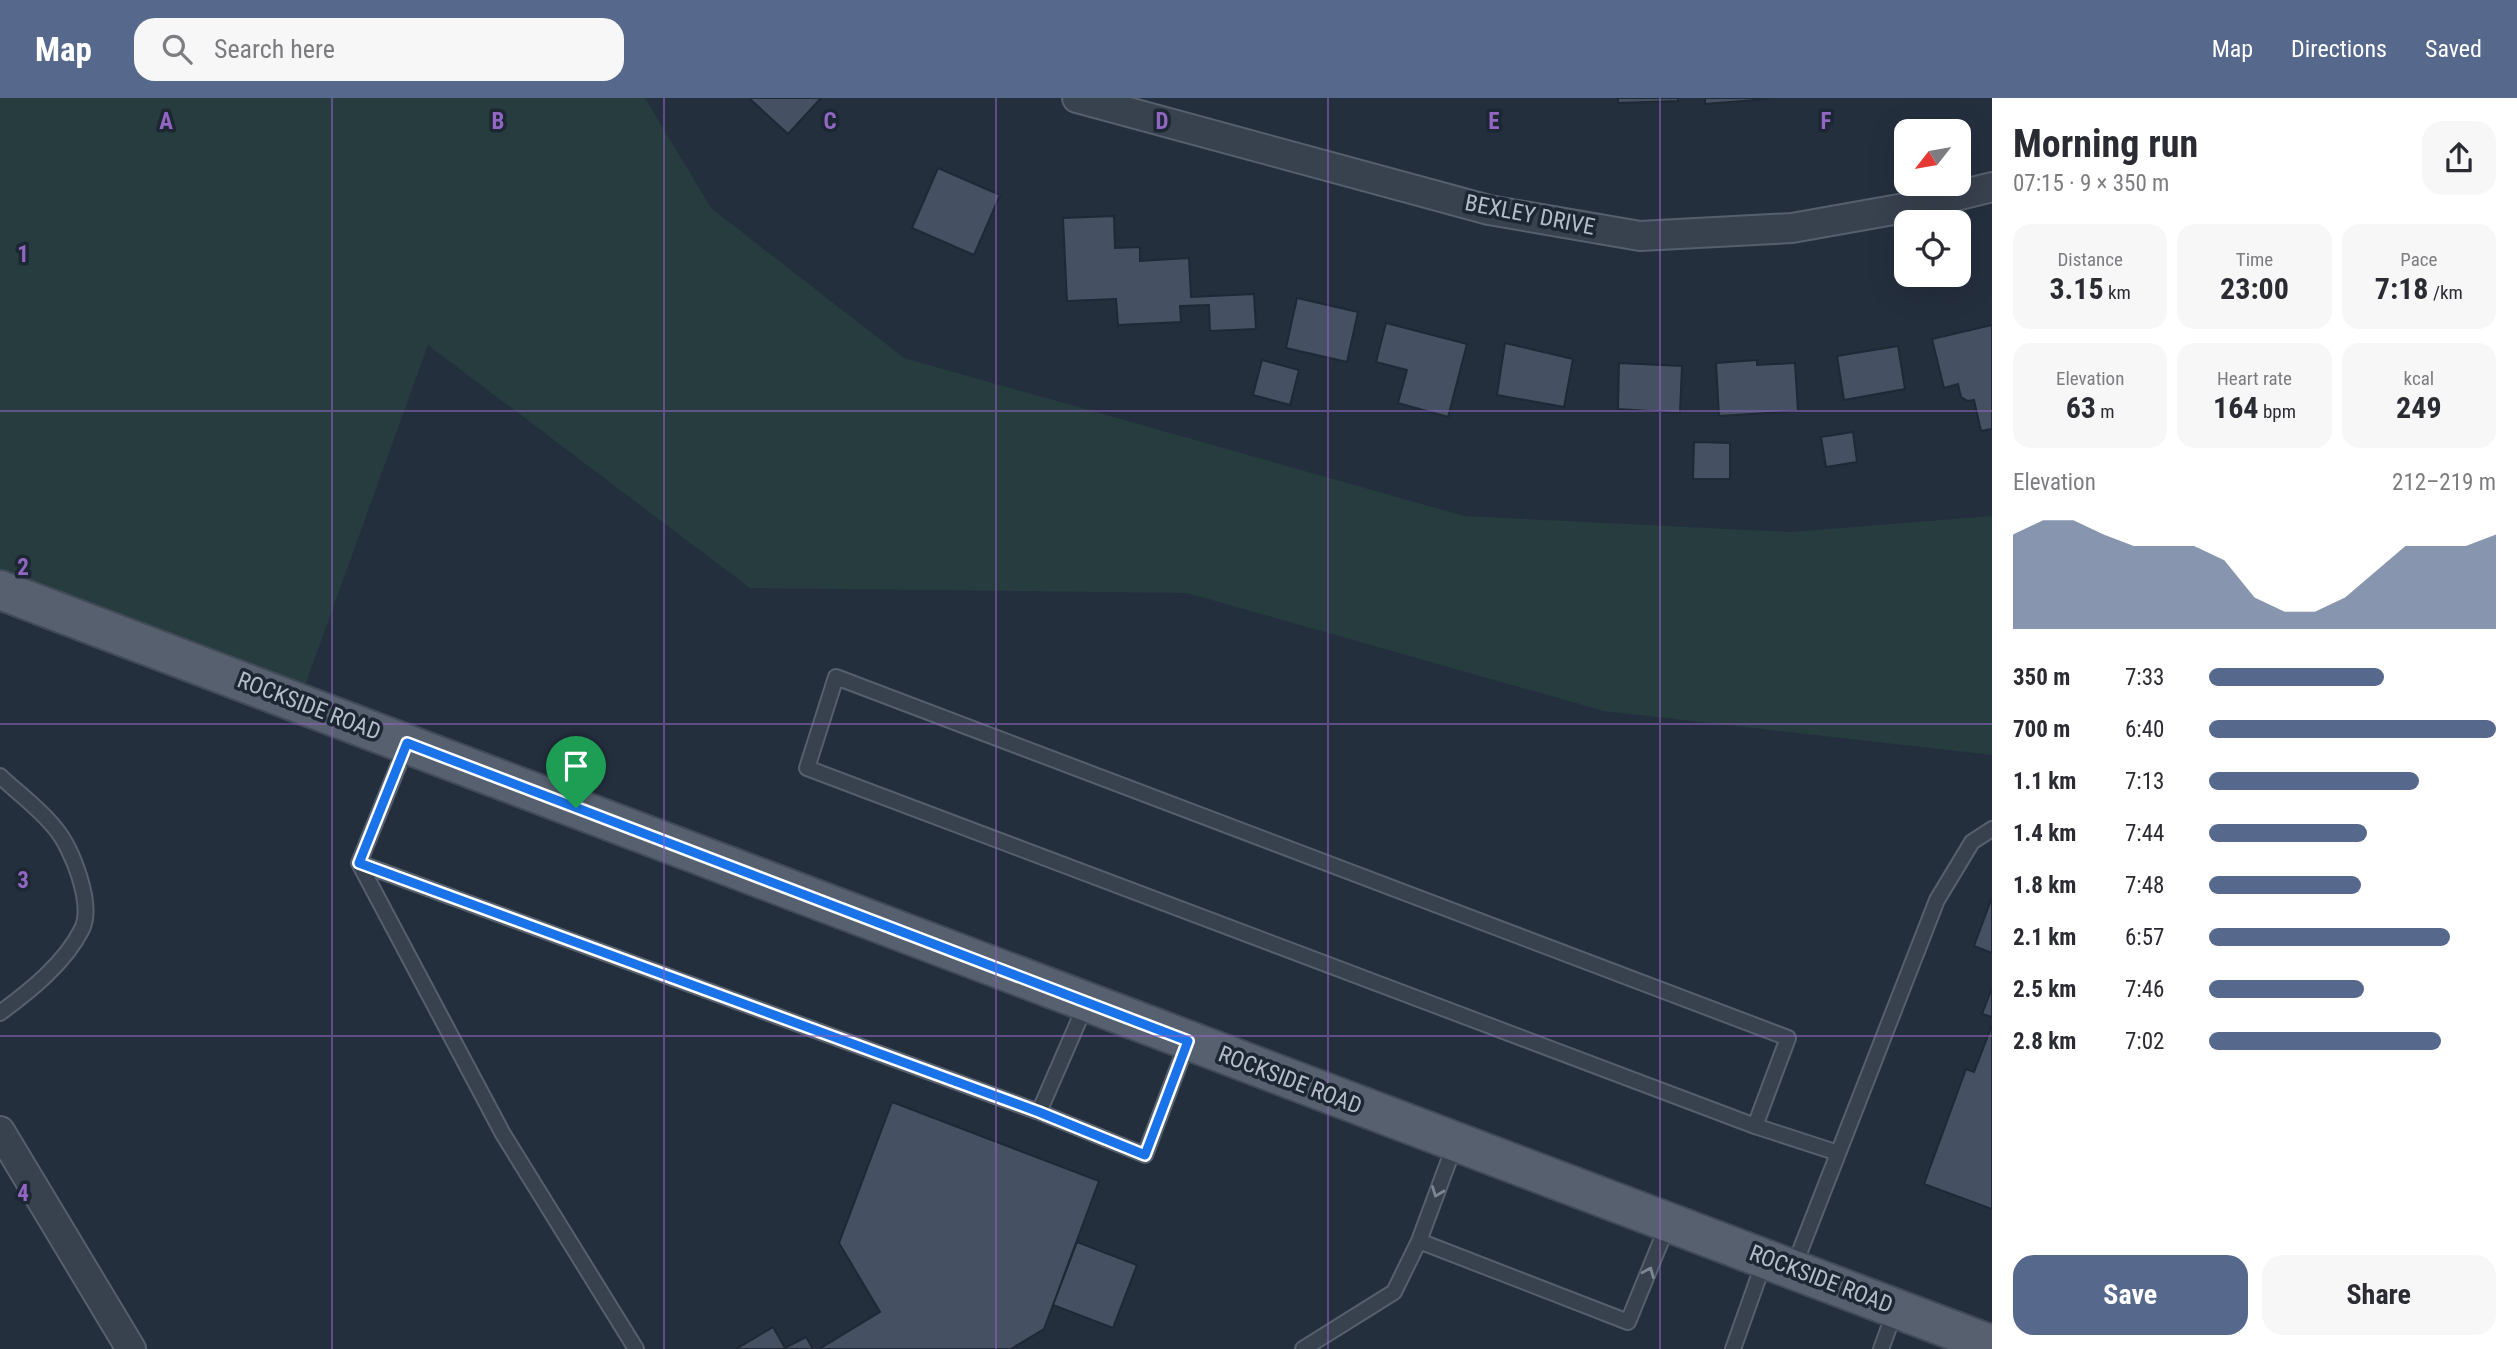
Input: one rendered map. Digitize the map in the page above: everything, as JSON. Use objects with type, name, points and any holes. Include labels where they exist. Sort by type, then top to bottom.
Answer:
[{"type":"main road","name":"ROCKSIDE ROAD","points":[[0,590],[1086,1004],[1992,1345]]},
{"type":"street","name":"BEXLEY DRIVE","points":[[1077,98],[1489,210],[1640,236],[1792,228],[1916,206],[1992,187]]},
{"type":"street","points":[[0,1131],[131,1349]]},
{"type":"lane","points":[[1755,1126],[1788,1038],[836,677],[807,768],[1755,1126],[1838,1153]]},
{"type":"lane","points":[[407,743],[359,863],[503,1134],[636,1349]]},
{"type":"lane","points":[[0,776],[56,828],[77,866],[85,902],[83,926],[61,960],[0,1013]]},
{"type":"lane","points":[[1732,1349],[1838,1153],[1937,900],[1972,842],[1992,829]]},
{"type":"lane","points":[[359,863],[1039,1112],[1145,1155],[1188,1041]]},
{"type":"lane","points":[[1039,1112],[1086,1004]]},
{"type":"lane","points":[[1303,1349],[1394,1292],[1419,1241],[1455,1143]]},
{"type":"lane","points":[[1419,1241],[1628,1322],[1669,1222]]},
{"type":"lane","points":[[1881,1349],[1896,1307]]},
{"type":"green space","points":[[0,98],[645,98],[711,208],[904,358],[1464,516],[1791,532],[1992,516],[1992,755],[1604,711],[1187,593],[750,588],[428,345],[299,702],[0,590]]},
{"type":"building","points":[[749,98],[821,98],[788,134]]},
{"type":"building","points":[[1618,98],[1678,98],[1678,101],[1618,103]]},
{"type":"building","points":[[1705,98],[1768,98],[1768,99],[1705,104]]},
{"type":"building","points":[[938,168],[1000,195],[974,255],[912,228]]},
{"type":"building","points":[[1114,216],[1115,248],[1140,247],[1140,261],[1189,258],[1191,297],[1254,294],[1256,329],[1210,331],[1209,305],[1180,306],[1181,322],[1118,325],[1116,299],[1067,301],[1063,218]]},
{"type":"building","points":[[1297,298],[1358,312],[1347,362],[1286,348]]},
{"type":"building","points":[[1386,323],[1467,344],[1448,417],[1398,403],[1407,370],[1376,362]]},
{"type":"building","points":[[1992,325],[1992,429],[1981,431],[1974,400],[1968,401],[1961,397],[1958,384],[1944,388],[1932,339]]},
{"type":"building","points":[[1505,343],[1573,359],[1564,407],[1497,395]]},
{"type":"building","points":[[1898,346],[1905,389],[1844,400],[1837,356]]},
{"type":"building","points":[[1262,360],[1299,370],[1290,405],[1253,395]]},
{"type":"building","points":[[1757,360],[1757,365],[1795,363],[1798,411],[1719,416],[1716,363]]},
{"type":"building","points":[[1619,363],[1682,366],[1680,413],[1618,409]]},
{"type":"building","points":[[1853,432],[1857,462],[1826,467],[1821,437]]},
{"type":"building","points":[[1694,442],[1730,443],[1730,479],[1693,479]]},
{"type":"building","points":[[1992,897],[1992,953],[1974,946]]},
{"type":"building","points":[[1992,988],[1992,1017],[1982,1014]]},
{"type":"building","points":[[1992,1025],[1992,1209],[1924,1184],[1966,1069],[1974,1072]]},
{"type":"building","points":[[892,1102],[1099,1181],[1044,1329],[1011,1349],[819,1349],[880,1312],[839,1243]]},
{"type":"building","points":[[1077,1242],[1137,1265],[1113,1328],[1053,1305]]},
{"type":"building","points":[[773,1327],[785,1348],[806,1337],[813,1349],[736,1349]]},
{"type":"route","points":[[407,743],[576,808],[1188,1041],[1145,1155],[1039,1112],[359,863],[407,743]]}]
